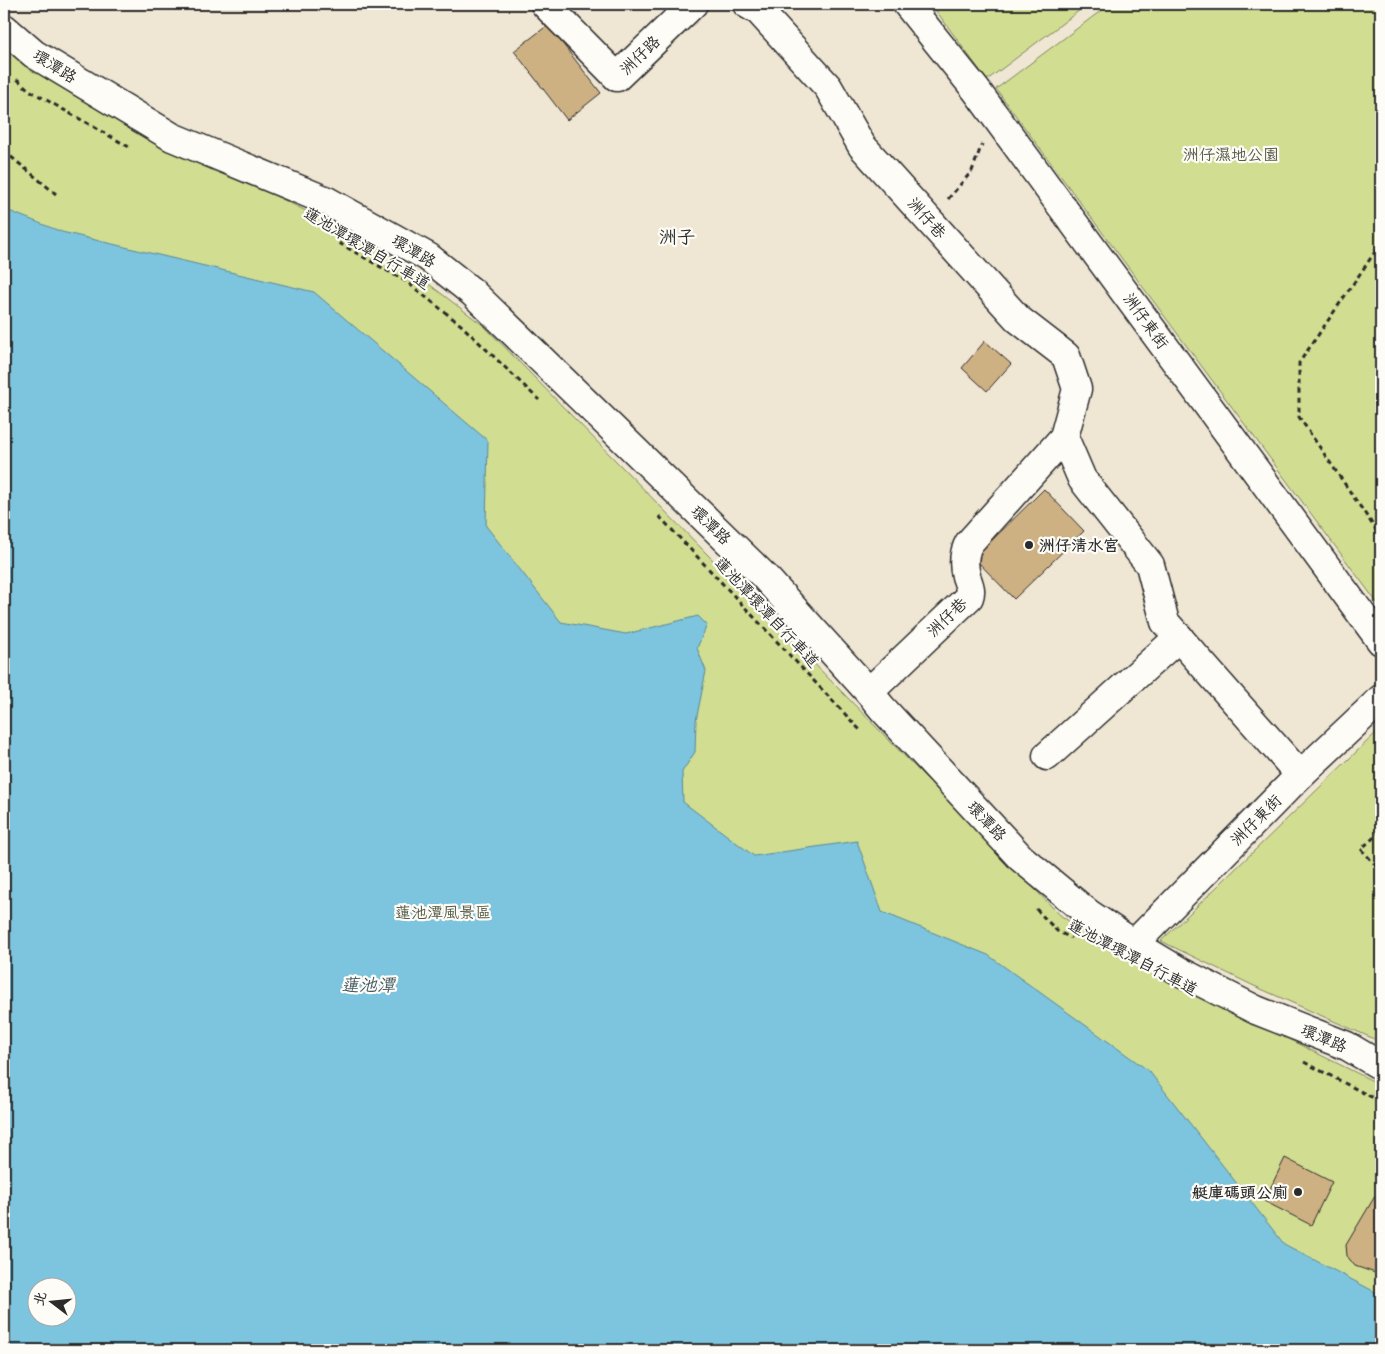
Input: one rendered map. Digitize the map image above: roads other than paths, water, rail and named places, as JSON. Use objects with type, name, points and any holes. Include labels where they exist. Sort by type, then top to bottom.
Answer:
[{"type":"street","name":"洲仔路","points":[[545,4],[617,77],[693,4]]},
{"type":"street","name":"洲仔巷","points":[[747,4],[759,10],[828,87],[862,146],[1018,319],[1066,356],[1078,389],[1064,437],[969,543],[964,555],[964,564],[971,590],[967,600],[869,692]]},
{"type":"street","name":"洲仔東街","points":[[907,4],[991,110],[1381,641]]},
{"type":"street","name":"環潭路","points":[[4,28],[34,54],[172,137],[327,201],[428,257],[472,292],[764,576],[882,708],[1021,858],[1089,914],[1181,972],[1256,1010],[1347,1046],[1381,1066]]},
{"type":"street","points":[[1064,437],[1082,479],[1150,565],[1166,622],[1300,775]]},
{"type":"street","points":[[1047,756],[1179,637]]},
{"type":"street","name":"洲仔東街","points":[[1134,944],[1300,775],[1381,699]]},
{"type":"water","name":"蓮池潭","points":[[4,209],[62,232],[314,292],[488,441],[486,526],[561,622],[626,634],[698,616],[707,625],[697,648],[706,671],[696,721],[695,752],[682,772],[683,802],[754,856],[857,841],[882,912],[988,955],[1149,1071],[1284,1244],[1381,1295],[1381,1350],[4,1350]]},
{"type":"place","name":"洲仔清水宮","points":[[1029,545]]},
{"type":"place","name":"艇庫碼頭公廁","points":[[1298,1192]]},
{"type":"district","name":"洲子","points":[[677,237]]},
{"type":"park label","name":"洲仔濕地公園","points":[[1231,154]]},
{"type":"park label","name":"蓮池潭風景區","points":[[443,912]]}]
